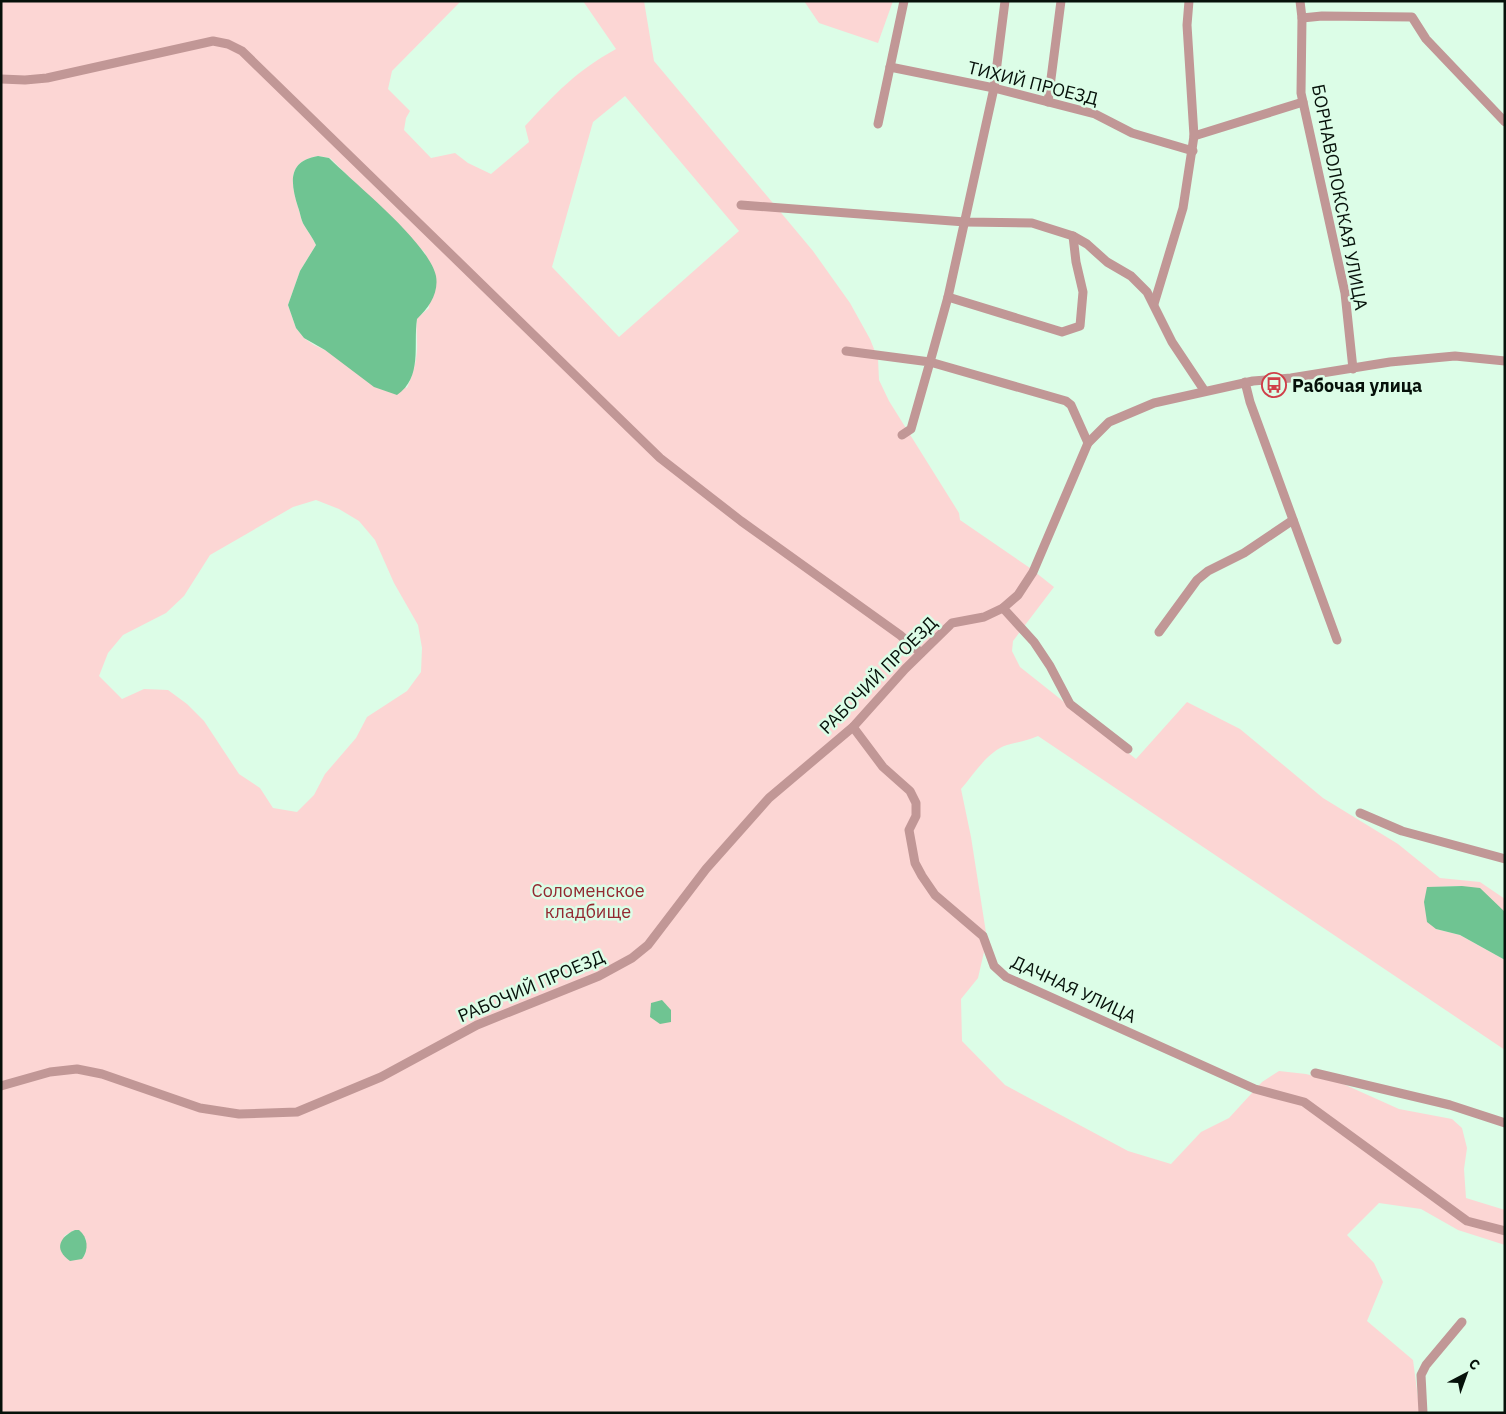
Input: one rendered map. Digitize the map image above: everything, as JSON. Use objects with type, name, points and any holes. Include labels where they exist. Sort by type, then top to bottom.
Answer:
[{"type":"street","points":[[878,124],[904,1]]},
{"type":"street","points":[[902,435],[911,429],[948,297],[994,88],[1005,1]]},
{"type":"street","points":[[1048,102],[1061,1]]},
{"type":"street","points":[[1154,304],[1183,208],[1193,151],[1194,136],[1187,25],[1189,1]]},
{"type":"street","name":"БОРНАВОЛОКСКАЯ УЛИЦА","points":[[1300,1],[1302,18],[1301,93],[1345,293],[1353,368]]},
{"type":"street","points":[[1302,18],[1322,16],[1412,17],[1426,39],[1505,122]]},
{"type":"street","points":[[1,78],[25,80],[47,78],[213,41],[228,44],[242,51],[660,458],[749,527],[900,635],[921,653]]},
{"type":"street","name":"ТИХИЙ ПРОЕЗД","points":[[890,67],[994,88],[1095,114],[1132,134],[1193,151]]},
{"type":"street","points":[[1194,136],[1303,102]]},
{"type":"street","points":[[741,204],[965,222],[1032,223],[1073,236],[1088,244],[1108,262],[1131,276],[1147,292],[1172,342],[1204,390]]},
{"type":"street","points":[[948,297],[1062,332],[1080,326],[1083,292],[1076,262],[1073,236]]},
{"type":"street","points":[[846,351],[930,362],[1066,402],[1071,406],[1088,443]]},
{"type":"street","points":[[1128,749],[1070,704],[1050,666],[1034,642],[1003,608],[1018,595],[1033,572],[1088,443],[1109,422],[1154,403],[1244,382],[1291,378],[1390,362],[1455,356],[1505,360]]},
{"type":"street","points":[[1244,382],[1337,640]]},
{"type":"street","points":[[1159,632],[1197,580],[1208,570],[1244,553],[1294,520]]},
{"type":"street","name":"РАБОЧИЙ ПРОЕЗД","points":[[1,1086],[50,1072],[77,1070],[102,1074],[200,1108],[239,1114],[296,1112],[381,1077],[477,1026],[599,976],[632,958],[660,932],[706,869],[769,798],[853,727],[921,653],[952,623],[984,617],[1003,608]]},
{"type":"street","name":"ДАЧНАЯ УЛИЦА","points":[[853,727],[883,767],[910,791],[916,803],[916,816],[909,830],[915,864],[922,876],[935,895],[983,936],[990,958],[999,972],[1034,992],[1255,1089],[1304,1102],[1467,1222],[1505,1231]]},
{"type":"street","points":[[1360,813],[1402,831],[1505,860]]},
{"type":"street","points":[[1316,1073],[1450,1105],[1505,1124]]},
{"type":"street","points":[[1423,1413],[1421,1375],[1426,1365],[1462,1322]]},
{"type":"green space","name":"Соломенское кладбище","points":[[1,1],[461,1],[392,71],[388,89],[410,111],[406,118],[404,130],[431,158],[455,153],[468,163],[491,174],[529,142],[525,126],[557,93],[578,74],[616,49],[583,1],[644,1],[654,61],[813,251],[850,303],[870,339],[878,359],[879,380],[889,401],[959,513],[960,520],[1030,568],[1054,587],[1013,641],[1012,651],[1020,667],[1136,759],[1187,702],[1240,729],[1323,798],[1398,844],[1440,878],[1480,882],[1505,899],[1505,912],[1462,886],[1432,887],[1436,929],[1460,935],[1505,960],[1505,1050],[1038,736],[1007,745],[994,752],[961,789],[971,837],[987,939],[978,978],[961,999],[962,1041],[1005,1085],[1128,1151],[1171,1164],[1201,1132],[1229,1118],[1262,1082],[1279,1071],[1306,1074],[1341,1083],[1399,1109],[1452,1119],[1462,1128],[1467,1148],[1464,1169],[1466,1198],[1505,1210],[1505,1245],[1458,1230],[1421,1209],[1379,1203],[1347,1235],[1374,1263],[1383,1282],[1367,1321],[1413,1360],[1420,1413],[1,1413]],"holes":[[[625,96],[739,231],[619,337],[552,267],[593,122]],[[318,156],[330,158],[425,253],[429,308],[417,318],[416,360],[407,388],[314,345],[304,338],[296,328],[288,305],[300,271],[316,245],[303,223],[295,198],[293,181],[296,168],[308,159]],[[316,500],[339,509],[359,521],[375,540],[394,583],[418,625],[422,648],[421,672],[407,691],[367,717],[356,738],[325,774],[314,795],[297,812],[273,808],[260,788],[239,774],[204,721],[187,704],[168,690],[144,689],[122,699],[99,676],[108,653],[123,635],[166,613],[184,596],[210,555],[293,507]],[[75,1230],[86,1239],[85,1256],[64,1236]]]},
{"type":"green space","points":[[804,1],[893,1],[878,43],[819,23]]},
{"type":"shaded area","points":[[318,156],[329,158],[390,214],[420,247],[436,276],[436,288],[432,300],[417,319],[414,370],[405,388],[397,395],[374,387],[325,350],[304,338],[296,328],[288,305],[300,271],[316,245],[301,218],[295,198],[294,174],[296,168],[301,163]]},
{"type":"shaded area","points":[[1462,886],[1480,888],[1505,912],[1505,960],[1460,935],[1436,929],[1427,922],[1424,902],[1427,887]]},
{"type":"shaded area","points":[[662,1000],[671,1010],[671,1022],[660,1024],[650,1017],[651,1003]]},
{"type":"shaded area","points":[[75,1230],[79,1230],[86,1240],[86,1252],[82,1259],[70,1261],[62,1252],[60,1244],[66,1236]]},
{"type":"place","name":"Рабочая улица","points":[[1274,385]]}]
